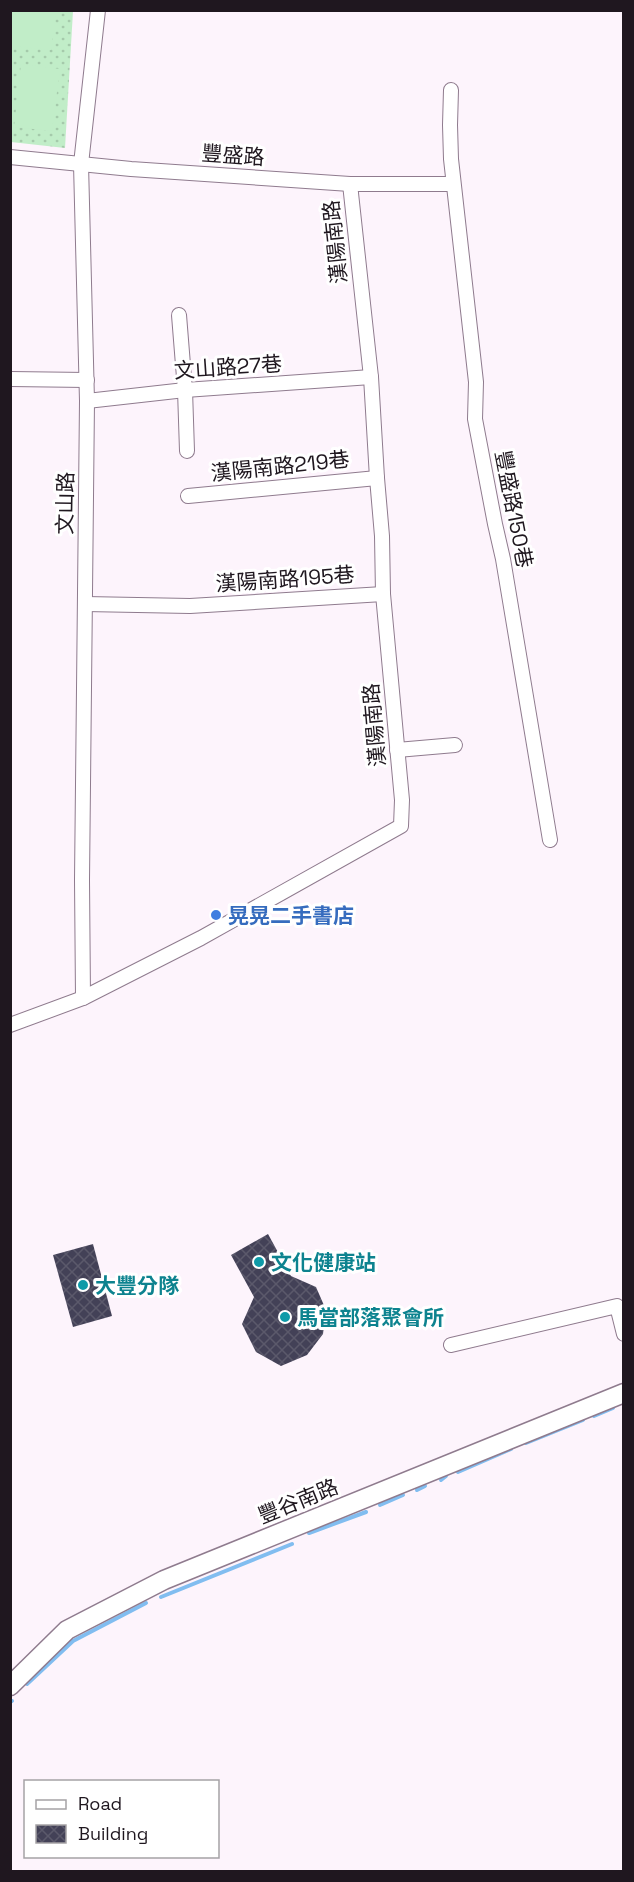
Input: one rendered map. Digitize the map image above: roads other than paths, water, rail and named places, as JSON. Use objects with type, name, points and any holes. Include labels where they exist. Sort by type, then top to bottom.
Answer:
[{"type":"street","name":"文山路","points":[[83,998],[87,380],[81,164],[98,10]]},
{"type":"street","name":"豐盛路150巷","points":[[452,90],[450,125],[453,184],[476,382],[475,419],[503,559],[550,840]]},
{"type":"street","name":"豐盛路","points":[[10,157],[143,170],[350,184],[453,184]]},
{"type":"street","name":"漢陽南路","points":[[10,1025],[83,998],[201,938],[401,826],[402,800],[383,594],[382,536],[371,377],[350,184]]},
{"type":"street","points":[[179,315],[187,451]]},
{"type":"street","name":"文山路27巷","points":[[87,401],[185,390],[371,377]]},
{"type":"street","points":[[10,379],[87,380]]},
{"type":"street","name":"漢陽南路219巷","points":[[188,496],[377,478]]},
{"type":"street","name":"漢陽南路195巷","points":[[86,604],[190,606],[383,594]]},
{"type":"street","points":[[397,750],[455,746]]},
{"type":"street","points":[[451,1345],[617,1306],[624,1334]]},
{"type":"street","name":"豐谷南路","points":[[10,1686],[67,1630],[164,1580],[624,1393]]},
{"type":"waterway","points":[[594,1416],[613,1408]]},
{"type":"waterway","points":[[526,1443],[583,1420]]},
{"type":"waterway","points":[[458,1472],[511,1449]]},
{"type":"waterway","points":[[441,1480],[446,1476]]},
{"type":"waterway","points":[[417,1490],[425,1486]]},
{"type":"waterway","points":[[380,1505],[403,1495]]},
{"type":"waterway","points":[[309,1533],[366,1512]]},
{"type":"waterway","points":[[161,1597],[292,1544]]},
{"type":"waterway","points":[[27,1684],[73,1641],[146,1603]]},
{"type":"place","name":"晃晃二手書店","points":[[216,915]]},
{"type":"place","name":"文化健康站","points":[[259,1262]]},
{"type":"place","name":"大豐分隊","points":[[83,1285]]},
{"type":"place","name":"馬當部落聚會所","points":[[285,1317]]}]
